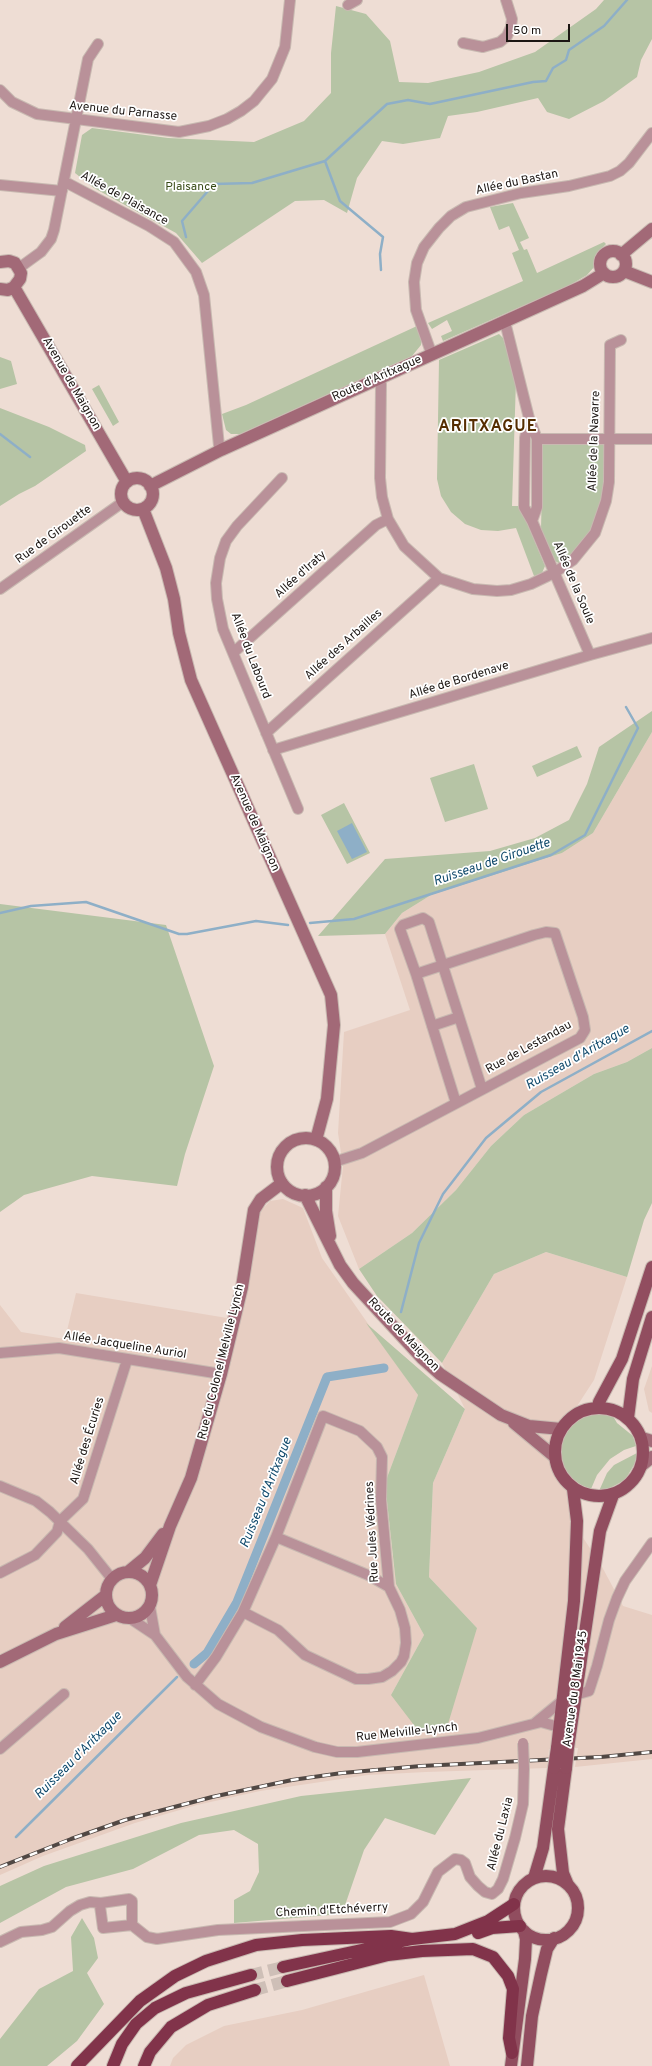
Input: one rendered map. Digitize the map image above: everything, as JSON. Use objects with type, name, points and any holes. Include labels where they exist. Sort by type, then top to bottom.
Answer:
[{"type":"highway","points":[[283,1966],[412,1939],[455,1934],[488,1922],[514,1904]]},
{"type":"highway","points":[[422,1951],[492,1928],[522,1928]]},
{"type":"highway","points":[[76,2066],[140,2001],[175,1976],[206,1961],[256,1945],[302,1940],[391,1936],[412,1939]]},
{"type":"highway","points":[[287,1981],[388,1955],[422,1951],[473,1949],[485,1952],[500,1964],[508,1976],[512,1989],[509,2038],[512,2053]]},
{"type":"highway","points":[[113,2066],[122,2044],[136,2024],[155,2008],[186,1993],[250,1975]]},
{"type":"highway","points":[[144,2066],[150,2052],[171,2027],[208,2005],[255,1990]]},
{"type":"main road","points":[[598,1408],[599,1402],[622,1359],[652,1267]]},
{"type":"main road","points":[[628,1418],[633,1379],[652,1317]]},
{"type":"main road","points":[[598,1408],[609,1409],[628,1418],[647,1439],[644,1458],[636,1478],[626,1488],[613,1495],[586,1495],[573,1489],[561,1475],[555,1457],[557,1438],[561,1429],[571,1418],[579,1413],[598,1408]]},
{"type":"main road","name":"Avenue du 8 Mai 1945","points":[[562,1748],[559,1727],[574,1601],[576,1564],[577,1510],[573,1489]]},
{"type":"main road","name":"Avenue du 8 Mai 1945","points":[[568,1885],[563,1873],[558,1829],[562,1748],[575,1695],[600,1531],[613,1495]]},
{"type":"main road","name":"Avenue du 8 Mai 1945","points":[[534,1878],[560,1768]]},
{"type":"main road","points":[[511,2066],[525,1959],[526,1939],[522,1928],[516,1919],[514,1904],[520,1888],[534,1878],[541,1876],[556,1877],[568,1885],[573,1891],[577,1901],[578,1911],[571,1927],[560,1936],[554,1938],[538,1938],[522,1928]]},
{"type":"main road","points":[[528,2066],[532,2016],[547,1948],[554,1938]]},
{"type":"street","name":"Avenue du Parnasse","points":[[0,90],[12,102],[37,114],[179,132],[194,130],[226,119],[254,101],[272,79],[285,47],[290,0]]},
{"type":"street","points":[[463,42],[483,47],[500,42],[506,36],[511,27],[512,19],[506,0]]},
{"type":"street","points":[[19,268],[41,252],[51,239],[63,187],[75,119],[88,59],[98,44]]},
{"type":"street","name":"Allée du Bastan","points":[[432,355],[416,310],[414,282],[417,263],[424,247],[434,233],[451,216],[466,207],[487,201],[610,176],[620,171],[629,163],[652,133]]},
{"type":"street","name":"Allée de Plaisance","points":[[0,185],[63,187],[69,184],[136,219],[174,242],[196,272],[204,295],[219,446],[221,450]]},
{"type":"street","points":[[622,255],[652,229]]},
{"type":"street","points":[[615,252],[622,255],[625,261],[624,271],[614,277],[604,273],[601,263],[604,256],[615,252]]},
{"type":"street","points":[[0,262],[9,261],[19,268],[20,279],[14,287],[8,290],[0,289]]},
{"type":"street","points":[[624,271],[652,282]]},
{"type":"street","name":"Route d'Aritxague","points":[[150,486],[221,450],[583,286],[604,273]]},
{"type":"street","name":"Avenue de Maignon","points":[[14,287],[127,482]]},
{"type":"street","name":"Allée de la Soule","points":[[505,322],[529,418],[537,439],[537,507],[532,521]]},
{"type":"street","name":"Allée de la Navarre","points":[[379,379],[381,384],[380,478],[382,498],[388,519],[404,546],[439,578],[473,589],[497,591],[511,590],[531,584],[554,573],[573,560],[594,533],[606,501],[609,482],[610,345],[621,340]]},
{"type":"street","name":"Allée de la Soule","points":[[529,418],[525,438],[524,507],[532,521],[590,655]]},
{"type":"street","points":[[537,439],[652,440]]},
{"type":"street","points":[[138,478],[144,480],[150,486],[152,496],[147,506],[143,508],[130,508],[123,502],[122,489],[127,482],[138,478]]},
{"type":"street","name":"Allée du Labourd","points":[[282,478],[236,526],[226,541],[220,558],[216,583],[217,600],[223,629],[234,652],[298,809]]},
{"type":"street","name":"Rue de Girouette","points":[[0,589],[123,502]]},
{"type":"street","name":"Avenue de Maignon","points":[[143,508],[166,568],[174,599],[179,633],[191,680],[331,995],[334,1025],[328,1092],[316,1140]]},
{"type":"street","name":"Allée d'Iraty","points":[[234,652],[376,525],[388,519]]},
{"type":"street","name":"Allée des Arbailles","points":[[266,733],[439,578]]},
{"type":"street","name":"Allée de Bordenave","points":[[273,750],[590,655],[652,638]]},
{"type":"street","name":"Rue de Lestandau","points":[[456,1103],[416,974],[400,929],[403,924],[423,918],[429,922],[482,1089]]},
{"type":"street","name":"Rue de Lestandau","points":[[334,1162],[362,1153],[580,1038],[585,1030],[584,1017],[560,942],[555,933],[546,932],[416,974]]},
{"type":"street","points":[[432,1026],[459,1017]]},
{"type":"street","points":[[300,1139],[316,1140],[328,1148],[334,1162],[333,1176],[326,1187],[320,1192],[305,1195],[292,1192],[282,1183],[278,1174],[277,1165],[279,1156],[284,1148],[292,1141],[300,1139]]},
{"type":"street","name":"Rue du Colonel Melville Lynch","points":[[150,1585],[170,1526],[191,1478],[221,1374],[242,1287],[254,1210],[261,1199],[282,1183]]},
{"type":"street","name":"Route de Maignon","points":[[326,1187],[326,1211],[332,1247]]},
{"type":"street","name":"Route de Maignon","points":[[305,1195],[340,1265],[352,1283],[422,1358],[440,1374],[486,1406],[510,1420],[555,1457]]},
{"type":"street","name":"Allée Jacqueline Auriol","points":[[0,1353],[59,1348],[221,1374]]},
{"type":"street","name":"Allée des Écuries","points":[[0,1573],[35,1555],[56,1532],[60,1521],[83,1499],[127,1360]]},
{"type":"street","name":"Rue Jules Védrines","points":[[243,1612],[278,1630],[305,1655],[356,1679],[382,1677],[392,1671],[404,1656],[405,1628],[400,1610],[389,1587],[381,1500],[382,1457],[377,1447],[360,1431],[323,1416],[276,1537]]},
{"type":"street","name":"Route de Maignon","points":[[510,1420],[529,1426],[561,1429]]},
{"type":"street","points":[[642,1465],[652,1457]]},
{"type":"street","points":[[0,1486],[36,1501],[60,1521],[97,1559],[112,1579]]},
{"type":"street","name":"Rue du Colonel Melville Lynch","points":[[128,1572],[145,1558],[170,1526]]},
{"type":"street","points":[[131,1619],[145,1613],[150,1607],[153,1596],[150,1585],[141,1575],[128,1572],[119,1574],[112,1579],[107,1587],[106,1596],[110,1610],[116,1615],[131,1619],[155,1635],[177,1665],[196,1685],[216,1657],[243,1612],[276,1537],[368,1575],[389,1587]]},
{"type":"street","points":[[575,1695],[589,1691],[609,1620],[617,1598],[625,1581],[652,1543]]},
{"type":"street","points":[[56,1634],[106,1596]]},
{"type":"street","points":[[150,1607],[155,1635]]},
{"type":"street","points":[[0,1662],[56,1634],[116,1615]]},
{"type":"street","name":"Rue Melville-Lynch","points":[[196,1685],[218,1704],[281,1736],[315,1747],[337,1752],[358,1752],[478,1738],[522,1728],[535,1723],[547,1722],[559,1727]]},
{"type":"street","points":[[0,1749],[64,1694]]},
{"type":"street","name":"Rue Melville-Lynch","points":[[535,1723],[563,1700]]},
{"type":"street","name":"Allée du Laxia","points":[[492,1894],[498,1889],[503,1879],[523,1804],[524,1768],[522,1728]]},
{"type":"street","name":"Chemin d'Etchéverry","points":[[132,1925],[147,1937],[157,1939],[218,1930],[390,1922],[411,1914],[423,1902],[438,1872],[455,1859],[461,1860],[465,1863],[470,1877],[485,1892],[492,1894]]},
{"type":"street","points":[[0,1942],[21,1932],[42,1930],[52,1927],[70,1911],[80,1905],[90,1902],[101,1903],[129,1899],[132,1902],[132,1925],[103,1928],[100,1906],[101,1903]]},
{"type":"shaded area","points":[[652,732],[652,1048],[627,1062],[594,1074],[524,1115],[491,1146],[456,1190],[412,1233],[359,1269],[338,1216],[343,1166],[338,1133],[344,1032],[410,1010],[385,934],[402,913],[431,895],[562,853],[593,833]]},
{"type":"shaded area","points":[[283,1199],[303,1208],[322,1258],[418,1395],[385,1483],[396,1584],[424,1635],[391,1695],[477,1628],[429,1577],[433,1483],[465,1409],[442,1363],[494,1274],[546,1252],[627,1277],[594,1380],[555,1440],[576,1527],[601,1565],[623,1606],[652,1615],[652,1759],[575,1767],[578,1748],[549,1749],[547,1768],[368,1775],[260,1791],[197,1805],[135,1823],[43,1856],[0,1875],[0,1305],[21,1332],[65,1339],[76,1293],[227,1318],[260,1212],[270,1201]]},
{"type":"shaded area","points":[[652,1366],[652,1413],[649,1411],[644,1389]]},
{"type":"shaded area","points":[[424,1975],[450,2066],[170,2066],[173,2058],[186,2045],[224,2026],[302,2010]]},
{"type":"green space","name":"Plaisance","points":[[604,0],[652,0],[652,39],[641,60],[637,77],[604,101],[569,119],[547,112],[538,98],[477,112],[448,116],[440,138],[403,144],[382,141],[357,178],[347,213],[324,200],[295,201],[202,263],[176,233],[94,188],[75,173],[82,135],[92,128],[168,138],[254,142],[304,121],[331,93],[331,53],[336,6],[366,14],[390,41],[399,82],[428,83],[479,72],[535,52],[596,9]]},
{"type":"green space","points":[[513,203],[529,238],[520,242],[524,250],[527,249],[537,273],[604,242],[606,244],[596,254],[595,266],[587,275],[570,285],[443,341],[441,336],[452,331],[447,320],[432,329],[428,323],[523,281],[512,253],[519,250],[509,226],[499,230],[490,207]]},
{"type":"green space","points":[[417,326],[421,339],[421,345],[412,356],[240,434],[231,434],[226,430],[222,414],[246,405]]},
{"type":"green space","points":[[499,334],[503,338],[516,380],[512,506],[520,506],[545,566],[542,573],[534,576],[516,528],[498,531],[481,530],[465,524],[451,512],[441,496],[437,479],[439,360]]},
{"type":"green space","points":[[0,357],[11,361],[17,384],[0,389]]},
{"type":"green space","points":[[99,385],[119,422],[113,426],[92,389]]},
{"type":"green space","points":[[0,408],[49,427],[85,445],[86,451],[35,486],[0,506]]},
{"type":"green space","points":[[546,443],[601,443],[606,447],[603,500],[595,523],[579,547],[560,564],[555,561],[541,529],[543,445]]},
{"type":"green space","points":[[652,711],[652,732],[593,833],[562,853],[431,895],[402,913],[385,934],[318,936],[385,859],[490,851],[535,838],[569,820],[587,784],[599,747]]},
{"type":"green space","points":[[577,746],[582,757],[537,777],[532,766]]},
{"type":"green space","points":[[474,764],[488,809],[445,822],[430,778]]},
{"type":"green space","points":[[344,803],[370,853],[347,864],[321,815]]},
{"type":"green space","points":[[0,904],[166,925],[214,1066],[185,1154],[177,1186],[92,1176],[24,1195],[0,1212]]},
{"type":"green space","points":[[652,1048],[652,1203],[644,1220],[627,1277],[546,1252],[494,1274],[442,1363],[377,1296],[359,1269],[412,1233],[456,1190],[491,1146],[524,1115],[594,1074],[627,1062]]},
{"type":"green space","points":[[366,1323],[465,1409],[433,1483],[429,1577],[477,1628],[448,1724],[420,1733],[391,1695],[424,1635],[396,1584],[385,1483],[418,1395]]},
{"type":"green space","points":[[601,1413],[613,1416],[617,1423],[633,1436],[636,1446],[624,1450],[610,1459],[597,1475],[591,1489],[581,1485],[570,1477],[563,1466],[560,1454],[561,1441],[567,1429],[577,1420],[589,1414]]},
{"type":"green space","points":[[637,1453],[635,1463],[625,1480],[608,1489],[599,1491],[607,1473],[614,1465]]},
{"type":"green space","points":[[471,1778],[435,1835],[385,1818],[364,1850],[342,1914],[234,1923],[234,1900],[250,1891],[259,1872],[258,1844],[234,1830],[199,1835],[133,1869],[66,1887],[0,1923],[0,1886],[44,1866],[181,1823],[301,1796]]},
{"type":"green space","points":[[82,1918],[94,1938],[98,1958],[87,1973],[104,2004],[77,2041],[47,2066],[0,2066],[0,2039],[39,1989],[73,1971],[71,1937]]},
{"type":"water","points":[[352,823],[367,852],[352,859],[337,831]]},
{"type":"waterway","points":[[186,237],[182,221],[214,184],[252,183],[325,161],[387,104],[408,100],[430,104],[533,82],[546,81],[553,68],[566,60],[569,50],[604,26],[627,0]]},
{"type":"waterway","points":[[325,161],[340,201],[383,237],[380,254],[381,270]]},
{"type":"waterway","points":[[0,434],[30,457]]},
{"type":"waterway","name":"Ruisseau de Girouette","points":[[310,923],[354,919],[551,855],[585,835],[638,728],[626,707]]},
{"type":"waterway","name":"Ruisseau de Girouette","points":[[0,913],[31,906],[86,902],[179,934],[187,934],[256,921],[288,925]]},
{"type":"waterway","name":"Ruisseau d'Aritxague","points":[[401,1312],[419,1243],[443,1194],[486,1138],[541,1092],[652,1031]]},
{"type":"waterway","name":"Ruisseau d'Aritxague","points":[[194,1664],[207,1653],[237,1602],[327,1377],[384,1368]]},
{"type":"waterway","name":"Ruisseau d'Aritxague","points":[[16,1837],[177,1677]]},
{"type":"tunnel","points":[[251,1975],[283,1967]]},
{"type":"tunnel","points":[[255,1990],[287,1981]]},
{"type":"railway","points":[[0,1867],[71,1839],[125,1820],[212,1797],[292,1780],[342,1773],[421,1766],[601,1757],[652,1752]]},
{"type":"district","name":"ARITXAGUE","points":[[488,428]]}]
